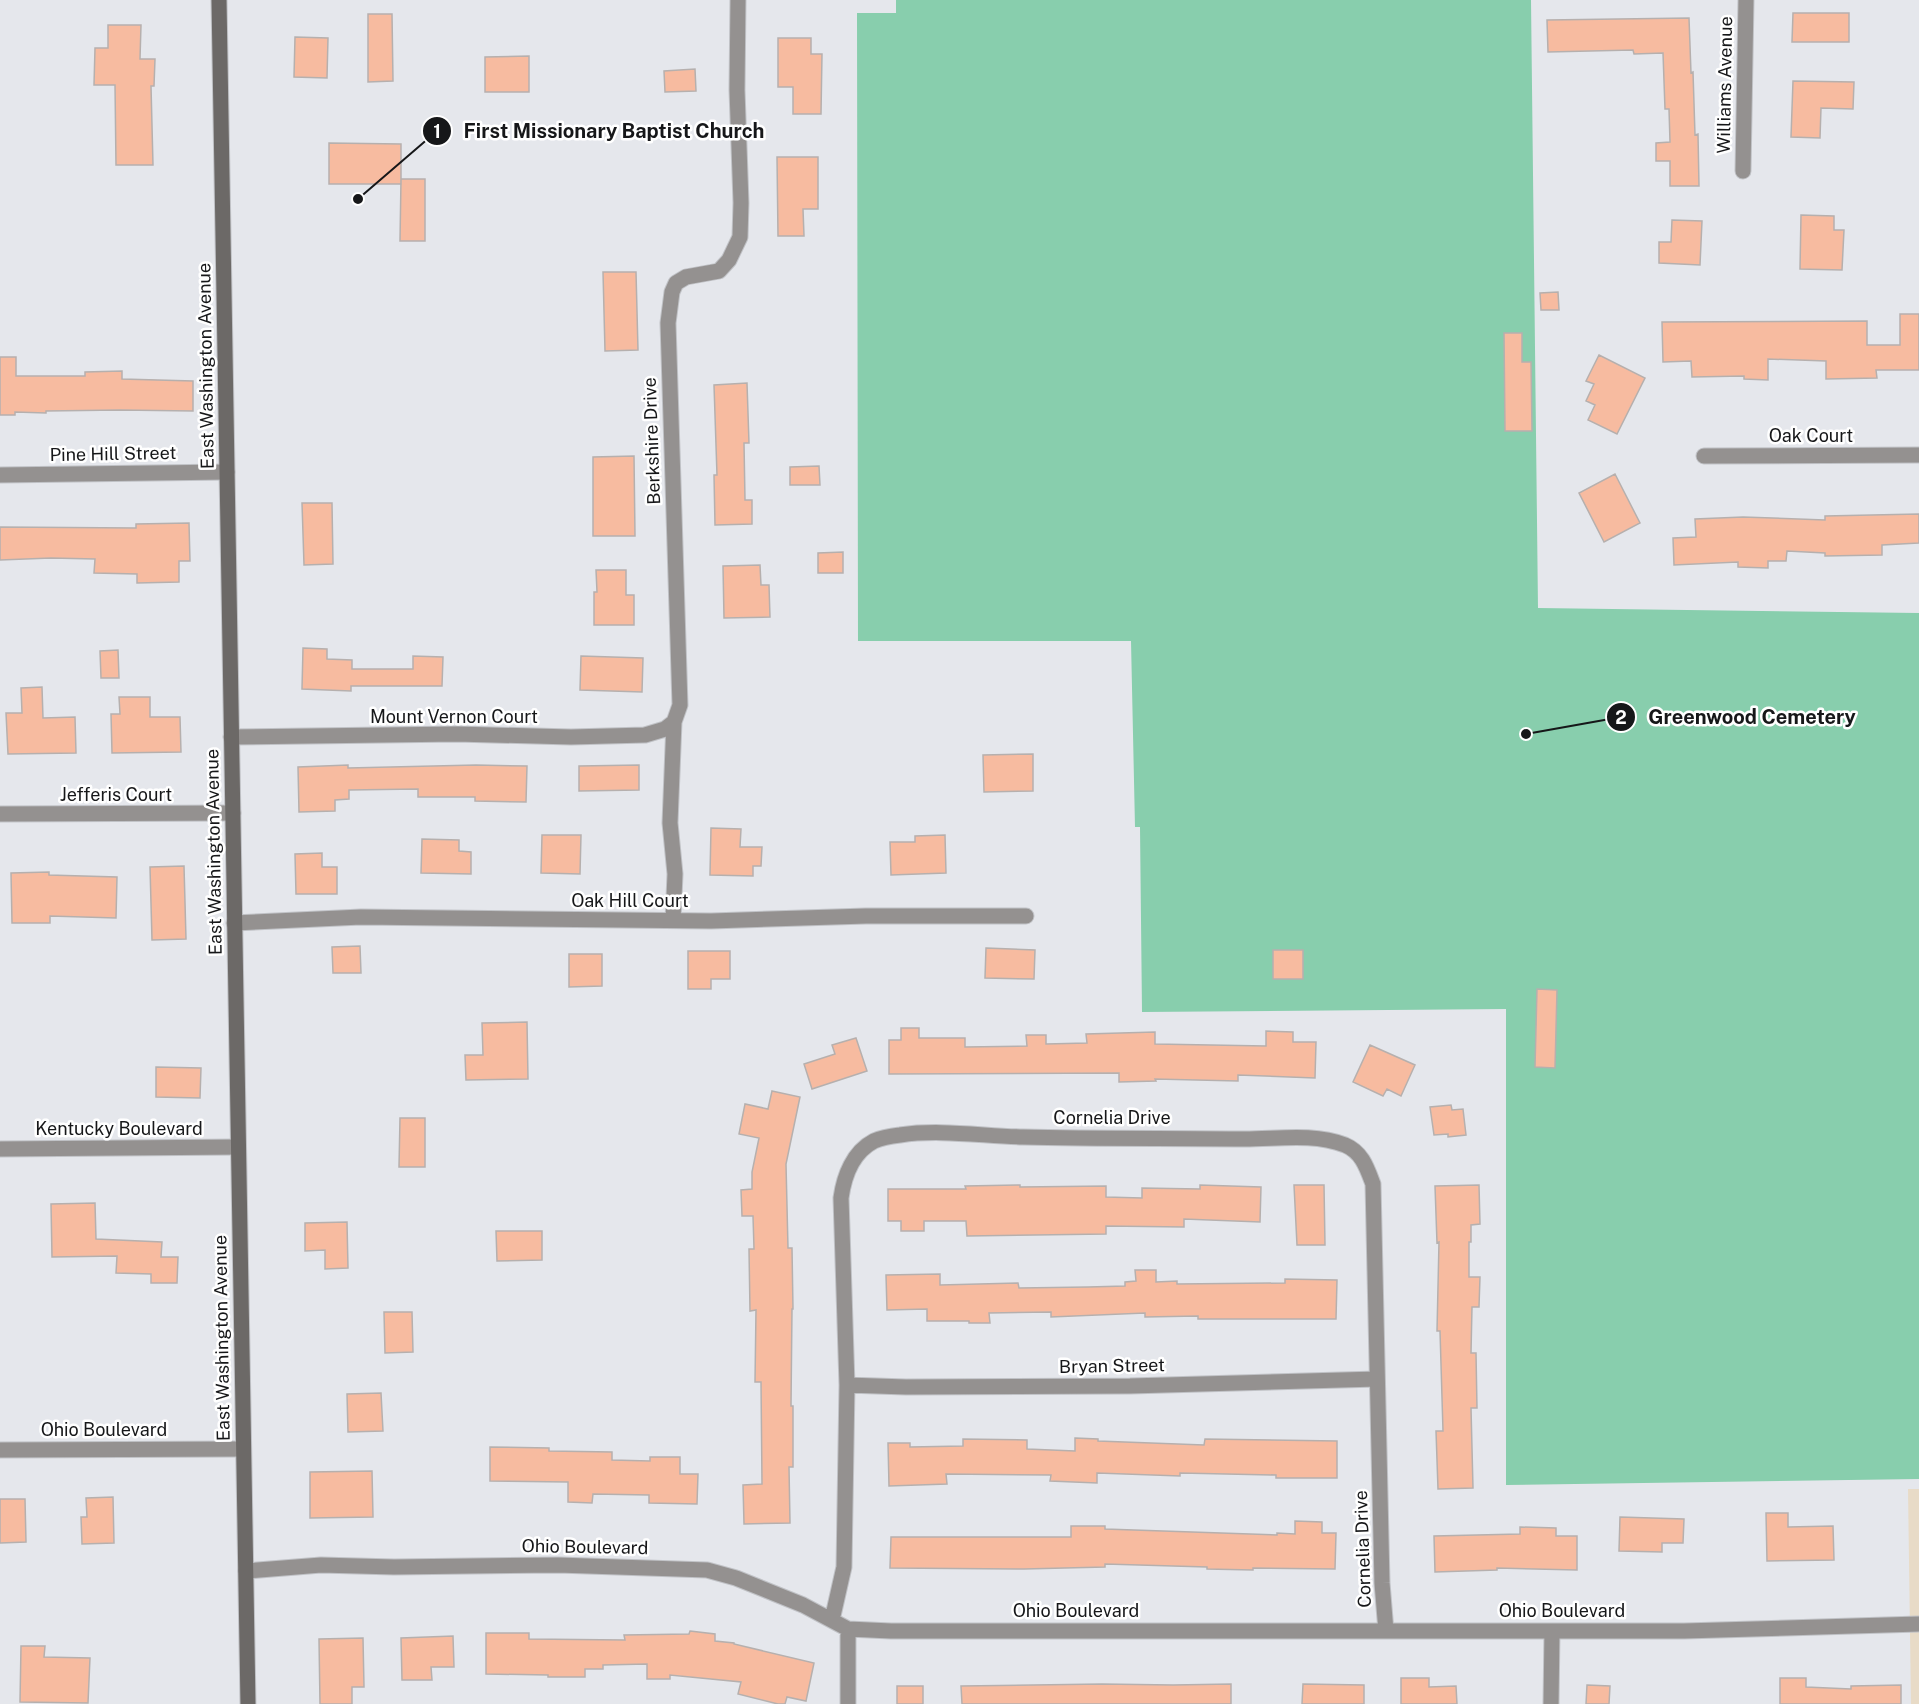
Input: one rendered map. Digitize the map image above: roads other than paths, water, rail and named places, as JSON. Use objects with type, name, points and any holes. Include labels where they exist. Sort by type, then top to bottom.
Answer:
[{"type":"street","name":"East Washington Avenue","points":[[219,0],[248,1704]]},
{"type":"street","name":"Berkshire Drive","points":[[674,920],[675,874],[670,823],[674,722],[680,705],[668,323],[672,292],[676,283],[686,277],[719,271],[729,261],[740,237],[738,0]]},
{"type":"street","name":"Williams Avenue","points":[[1743,171],[1746,0]]},
{"type":"street","name":"Oak Court","points":[[1704,456],[1919,455]]},
{"type":"street","name":"Pine Hill Street","points":[[0,475],[227,472]]},
{"type":"street","name":"Mount Vernon Court","points":[[231,736],[457,734],[572,738],[645,735],[665,729],[674,722]]},
{"type":"street","name":"Jefferis Court","points":[[0,814],[233,813]]},
{"type":"street","name":"Oak Hill Court","points":[[234,923],[361,917],[711,921],[866,916],[1026,916]]},
{"type":"street","name":"Cornelia Drive","points":[[832,1620],[844,1567],[847,1385],[841,1198],[843,1181],[852,1162],[864,1148],[875,1141],[900,1134],[1308,1138],[1329,1140],[1347,1146],[1360,1156],[1367,1166],[1373,1184],[1382,1583],[1386,1631]]},
{"type":"street","name":"Kentucky Boulevard","points":[[0,1149],[238,1147]]},
{"type":"street","name":"Bryan Street","points":[[847,1385],[1118,1386],[1377,1379]]},
{"type":"street","name":"Ohio Boulevard","points":[[0,1450],[243,1449]]},
{"type":"street","name":"Ohio Boulevard","points":[[246,1571],[321,1565],[394,1567],[558,1564],[708,1570],[736,1578],[803,1605],[848,1629],[891,1631],[1684,1631],[1919,1624]]},
{"type":"street","points":[[848,1629],[848,1704]]},
{"type":"street","points":[[1551,1704],[1552,1631]]},
{"type":"place","name":"First Missionary Baptist Church","points":[[358,199]]},
{"type":"place","name":"Greenwood Cemetery","points":[[1526,734]]}]
